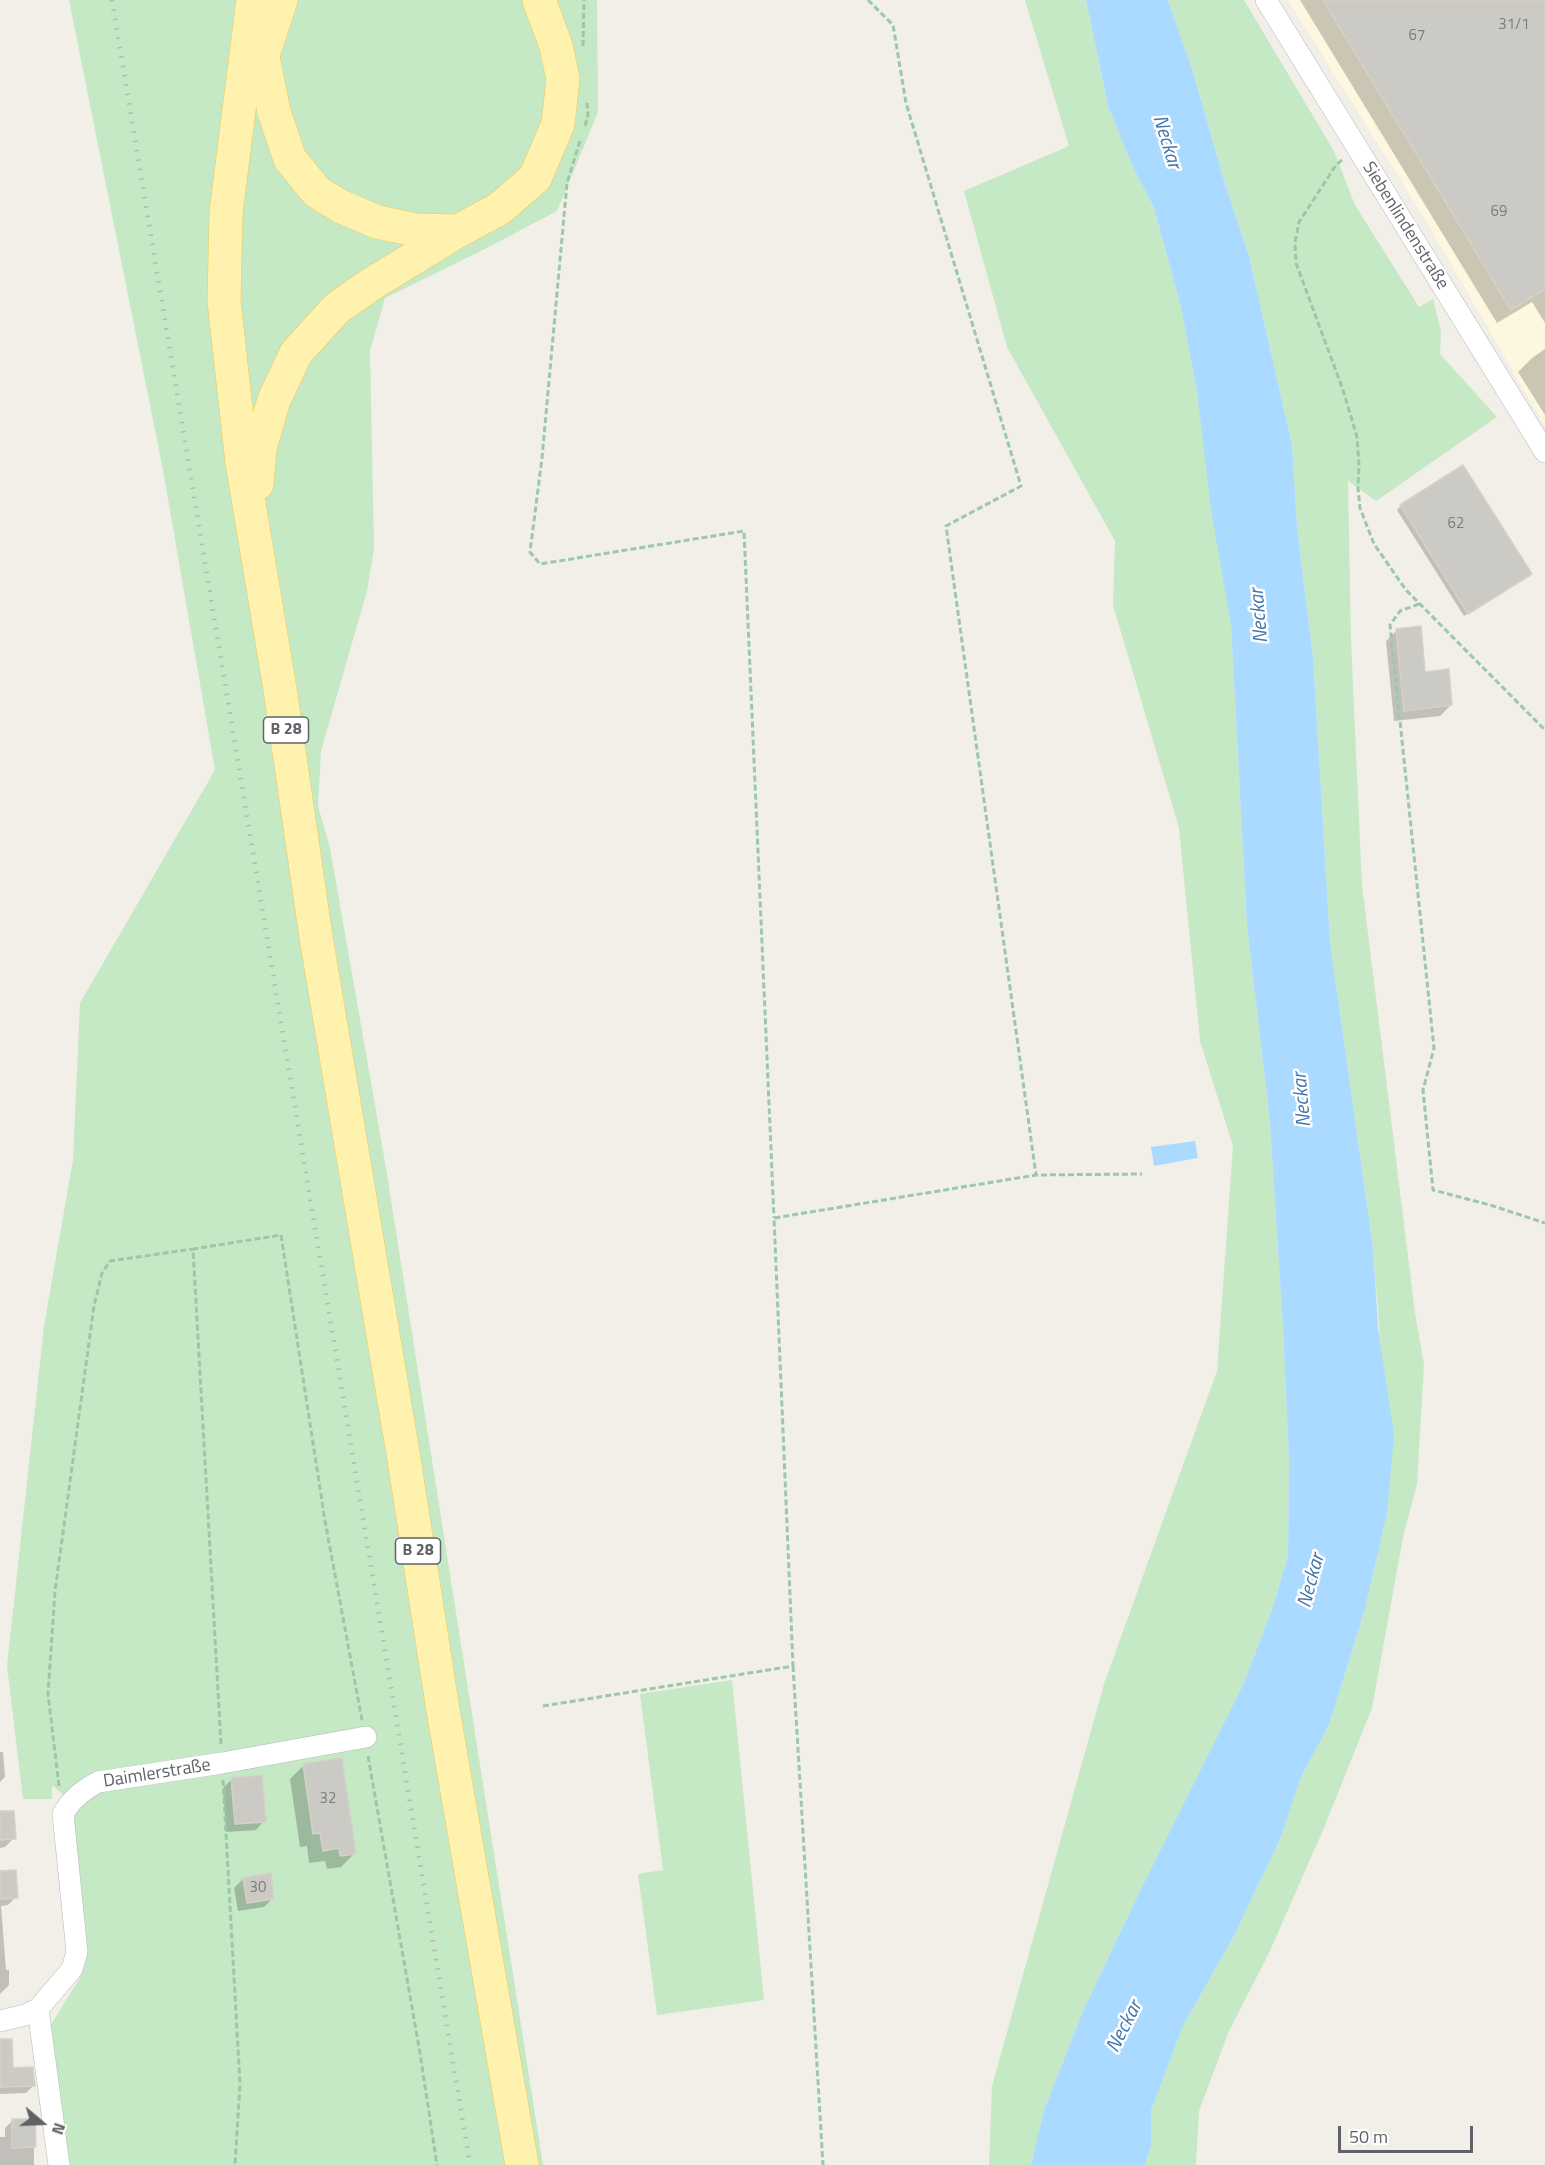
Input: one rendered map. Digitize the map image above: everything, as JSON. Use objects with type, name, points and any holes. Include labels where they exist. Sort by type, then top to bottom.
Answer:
[{"type":"main road","points":[[236,136],[253,0]]},
{"type":"main road","name":"B 28","points":[[281,0],[236,136],[226,213],[224,301],[242,462],[280,689],[316,937],[405,1465],[443,1710],[522,2165]]},
{"type":"main road","points":[[253,524],[260,448],[274,400],[296,353],[337,308],[458,231],[499,209],[535,178],[558,124],[563,79],[556,46],[539,0]]},
{"type":"main road","points":[[263,57],[274,112],[290,159],[317,192],[340,206],[377,222],[416,230],[458,231]]},
{"type":"street","name":"Siebenlindenstraße","points":[[1266,0],[1545,452]]},
{"type":"street","name":"Daimlerstraße","points":[[63,1814],[69,1804],[98,1782],[366,1737]]},
{"type":"street","points":[[0,2021],[38,2008],[72,1969],[77,1952],[63,1814]]},
{"type":"street","points":[[38,2008],[59,2165]]},
{"type":"path","points":[[868,0],[893,25],[906,103],[1021,486],[946,526],[1036,1175]]},
{"type":"path","points":[[1356,147],[1336,165],[1299,222],[1295,242],[1296,263],[1343,390],[1357,437],[1360,508],[1374,544],[1406,590],[1545,730]]},
{"type":"path","points":[[567,183],[542,458],[530,552],[540,564],[744,531],[793,1666],[823,2165]]},
{"type":"path","points":[[1419,604],[1400,611],[1389,625],[1434,1048],[1424,1090],[1433,1190],[1545,1223]]},
{"type":"path","points":[[774,1218],[1036,1175],[1142,1174]]},
{"type":"path","points":[[63,1814],[48,1695],[55,1591],[94,1306],[102,1274],[110,1261],[281,1235],[325,1521],[366,1737],[437,2165]]},
{"type":"path","points":[[193,1249],[240,2084],[235,2165]]},
{"type":"path","points":[[543,1706],[793,1666]]},
{"type":"shaded area","points":[[1288,0],[1545,0],[1545,426],[1422,214]]},
{"type":"green space","points":[[69,0],[597,0],[598,112],[557,211],[385,298],[370,351],[374,549],[367,591],[321,751],[318,806],[330,848],[386,1168],[543,2165],[65,2165],[49,2028],[81,1976],[86,1957],[70,1831],[78,1808],[52,1785],[52,1799],[23,1799],[7,1666],[44,1326],[73,1160],[80,1003],[215,770],[163,470]]},
{"type":"green space","points":[[1025,0],[1086,0],[1108,106],[1132,165],[1154,208],[1181,307],[1197,391],[1231,625],[1247,925],[1270,1123],[1289,1459],[1288,1555],[1273,1607],[1243,1685],[1083,2011],[1044,2110],[1031,2165],[989,2165],[992,2086],[1104,1684],[1217,1371],[1233,1146],[1200,1041],[1179,828],[1113,605],[1115,541],[1007,347],[964,191],[1069,146]]},
{"type":"green space","points":[[1168,0],[1244,0],[1334,151],[1355,205],[1419,307],[1433,299],[1441,331],[1440,354],[1497,417],[1376,501],[1348,481],[1351,642],[1362,885],[1415,1313],[1424,1364],[1417,1484],[1403,1537],[1372,1708],[1323,1830],[1269,1953],[1229,2031],[1199,2111],[1196,2165],[1145,2165],[1151,2144],[1151,2111],[1183,2026],[1235,1934],[1281,1837],[1301,1777],[1329,1725],[1365,1609],[1387,1514],[1382,1363],[1373,1247],[1330,942],[1313,657],[1297,527],[1292,445],[1249,256],[1193,72]]},
{"type":"green space","points":[[732,1680],[764,2000],[657,2015],[638,1874],[663,1870],[640,1694]]},
{"type":"water","name":"Neckar","points":[[1086,0],[1168,0],[1193,72],[1249,256],[1292,445],[1297,527],[1313,657],[1330,942],[1373,1247],[1378,1327],[1394,1435],[1387,1514],[1365,1609],[1329,1725],[1301,1777],[1281,1837],[1235,1934],[1183,2026],[1151,2111],[1151,2145],[1145,2165],[1031,2165],[1044,2110],[1083,2011],[1243,1685],[1273,1607],[1288,1555],[1289,1459],[1270,1123],[1247,925],[1231,625],[1211,509],[1197,391],[1181,307],[1154,208],[1132,165],[1108,106]]},
{"type":"water","points":[[1195,1141],[1198,1158],[1154,1166],[1151,1147]]},
{"type":"building","points":[[1323,0],[1545,0],[1545,289],[1511,310]]},
{"type":"building","points":[[1463,465],[1532,574],[1468,614],[1400,505]]},
{"type":"building","points":[[1421,626],[1425,672],[1449,669],[1452,705],[1404,711],[1396,629]]},
{"type":"building","points":[[342,1758],[356,1854],[340,1856],[339,1848],[323,1851],[320,1833],[313,1834],[303,1764]]},
{"type":"building","points":[[262,1775],[266,1822],[235,1824],[231,1778]]},
{"type":"building","points":[[0,1811],[14,1811],[16,1839],[0,1840]]},
{"type":"building","points":[[16,1870],[18,1898],[0,1899],[0,1871]]},
{"type":"building","points":[[271,1873],[274,1899],[247,1903],[243,1878]]},
{"type":"building","points":[[0,2039],[12,2039],[13,2068],[33,2067],[35,2086],[0,2087]]},
{"type":"building","points":[[12,2119],[35,2119],[36,2147],[12,2148]]},
{"type":"railway","points":[[112,0],[470,2165]]}]
